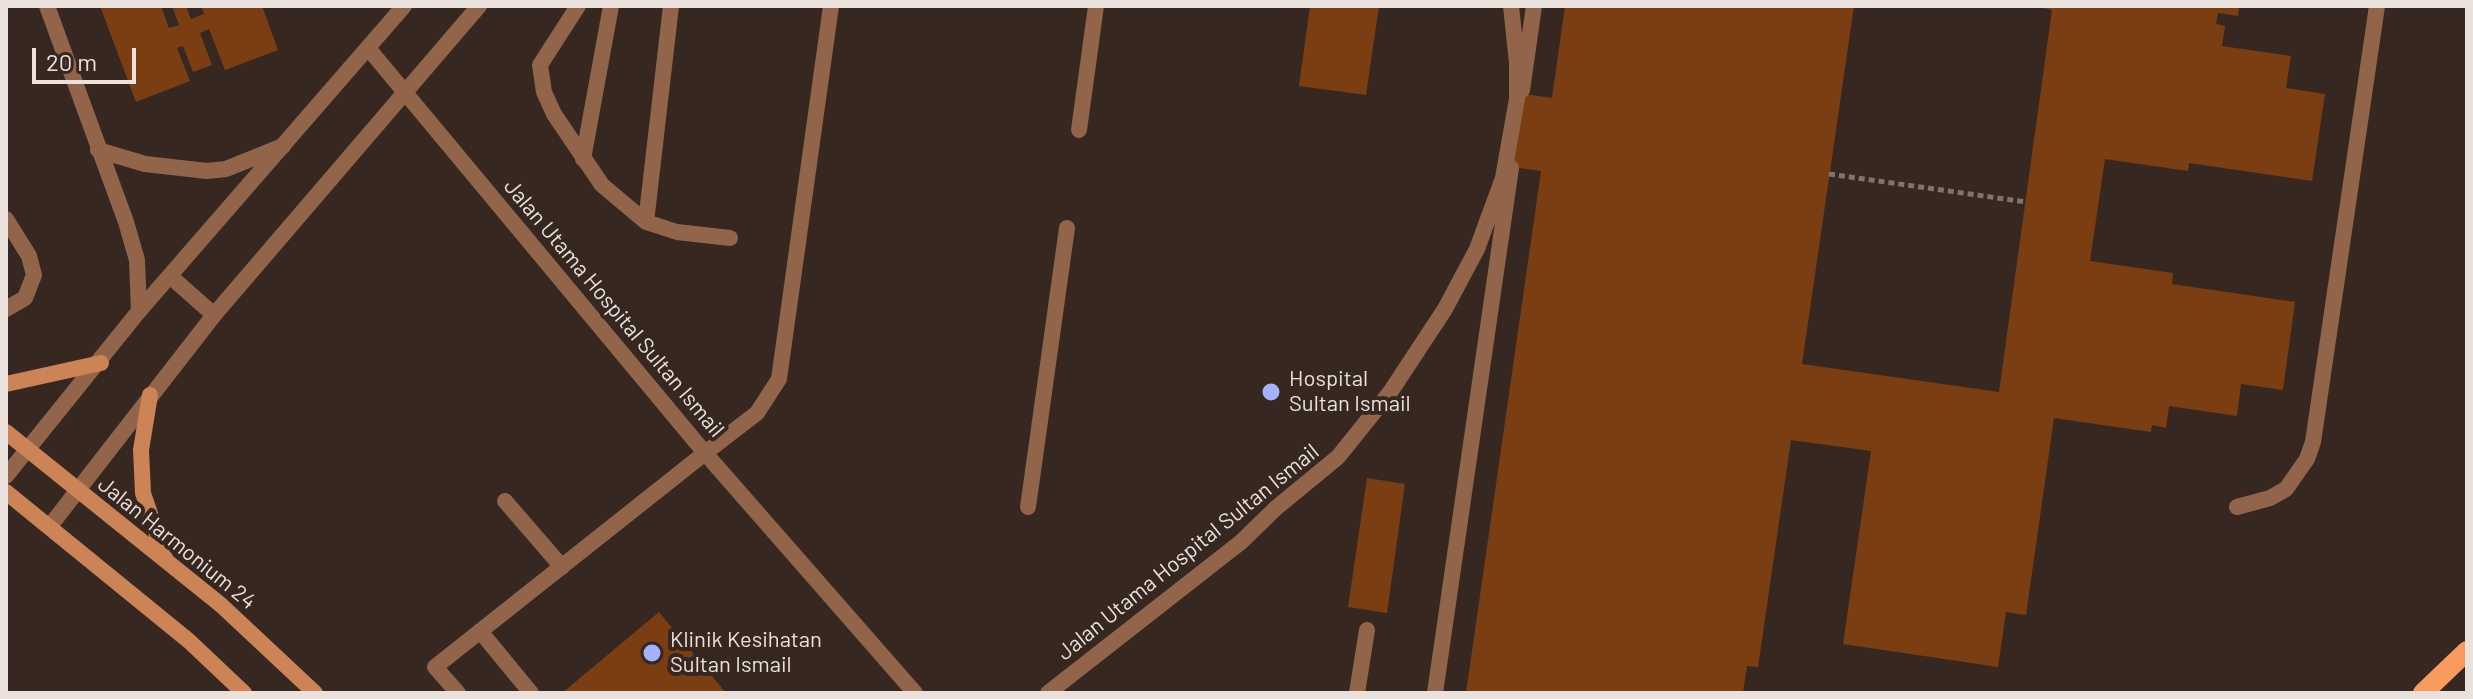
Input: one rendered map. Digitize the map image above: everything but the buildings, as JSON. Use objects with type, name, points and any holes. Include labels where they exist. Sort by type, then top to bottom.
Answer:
[{"type":"main road","points":[[2423,693],[2467,651]]},
{"type":"street","points":[[47,6],[98,150],[117,191],[137,260],[139,311]]},
{"type":"street","points":[[6,476],[101,363],[139,311],[404,6]]},
{"type":"street","points":[[50,526],[214,315],[479,6]]},
{"type":"street","points":[[578,6],[540,65],[544,92],[554,114],[583,159],[602,185],[646,222],[677,232],[730,238]]},
{"type":"street","points":[[583,159],[611,6]]},
{"type":"street","points":[[646,222],[671,6]]},
{"type":"street","points":[[458,693],[435,667],[757,413],[779,379],[831,6]]},
{"type":"street","points":[[1079,130],[1096,6]]},
{"type":"street","name":"Jalan Utama Hospital Sultan Ismail","points":[[1048,693],[1241,542],[1276,508],[1338,457],[1391,391],[1445,309],[1477,249],[1503,178],[1517,99],[1511,6]]},
{"type":"street","points":[[1435,693],[1534,6]]},
{"type":"street","points":[[2237,507],[2270,498],[2286,489],[2303,467],[2313,442],[2377,6]]},
{"type":"street","name":"Jalan Utama Hospital Sultan Ismail","points":[[368,48],[705,453],[915,693]]},
{"type":"street","points":[[98,150],[145,164],[207,171],[226,169],[283,146]]},
{"type":"street","points":[[6,219],[29,256],[34,275],[25,298],[6,309]]},
{"type":"street","points":[[1028,507],[1067,228]]},
{"type":"street","points":[[170,276],[214,315]]},
{"type":"street","points":[[6,384],[101,363]]},
{"type":"street","points":[[150,395],[141,450],[143,493],[165,560]]},
{"type":"street","name":"Jalan Harmonium 24","points":[[6,432],[221,605],[315,693]]},
{"type":"street","points":[[6,492],[189,641],[244,693]]},
{"type":"street","points":[[505,501],[562,567]]},
{"type":"street","points":[[1357,693],[1367,630]]},
{"type":"street","points":[[480,631],[531,693]]},
{"type":"path","points":[[1829,174],[2026,202]]},
{"type":"place","name":"Hospital Sultan Ismail","points":[[1271,392]]},
{"type":"place","name":"Klinik Kesihatan Sultan Ismail","points":[[652,653]]}]
